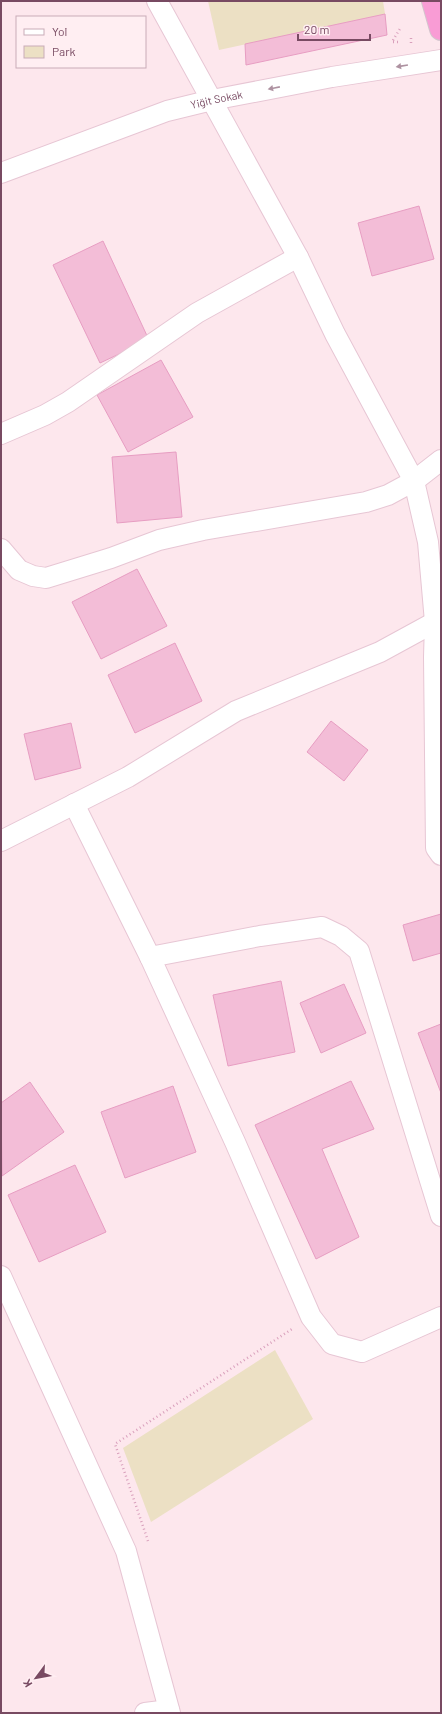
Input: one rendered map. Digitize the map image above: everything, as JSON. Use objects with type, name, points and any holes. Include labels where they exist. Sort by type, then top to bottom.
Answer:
[{"type":"highway","points":[[433,1],[441,29]]},
{"type":"street","points":[[157,1],[298,257],[335,334],[414,481],[428,542],[435,622],[436,848],[441,855]]},
{"type":"street","name":"Yiğit Sokak","points":[[1,173],[168,111],[212,100],[332,76],[441,60]]},
{"type":"street","points":[[1,434],[45,415],[68,402],[197,314],[298,257]]},
{"type":"street","points":[[1,549],[19,570],[33,576],[46,578],[111,558],[159,540],[203,530],[366,502],[388,494],[414,481],[441,460]]},
{"type":"street","points":[[1,841],[128,777],[236,711],[380,652],[435,622]]},
{"type":"street","points":[[74,804],[150,957],[235,1142],[311,1317],[332,1344],[362,1352],[441,1317]]},
{"type":"street","points":[[150,957],[260,936],[322,927],[341,936],[359,951],[441,1216]]},
{"type":"street","points":[[1,1276],[126,1551],[170,1712],[145,1713]]},
{"type":"path","points":[[401,27],[392,42],[411,43],[411,36]]},
{"type":"path","points":[[144,1544],[149,1543],[115,1444],[311,1317]]},
{"type":"green space","points":[[208,1],[383,1],[385,14],[219,50]]},
{"type":"green space","points":[[275,1350],[313,1419],[151,1522],[123,1448]]},
{"type":"building","points":[[385,14],[387,35],[246,65],[245,44]]},
{"type":"building","points":[[419,206],[434,259],[372,276],[358,223]]},
{"type":"building","points":[[103,241],[149,340],[100,363],[53,265]]},
{"type":"building","points":[[161,360],[193,417],[128,452],[97,395]]},
{"type":"building","points":[[176,452],[182,517],[117,523],[112,457]]},
{"type":"building","points":[[137,569],[167,626],[101,659],[72,602]]},
{"type":"building","points":[[175,643],[202,701],[135,733],[108,675]]},
{"type":"building","points":[[331,721],[368,750],[344,781],[307,752]]},
{"type":"building","points":[[71,723],[81,768],[35,780],[24,734]]},
{"type":"building","points":[[441,914],[441,953],[413,961],[403,925]]},
{"type":"building","points":[[281,981],[295,1052],[228,1066],[213,995]]},
{"type":"building","points":[[344,984],[366,1033],[321,1053],[300,1003]]},
{"type":"building","points":[[441,1024],[441,1093],[418,1033]]},
{"type":"building","points":[[351,1081],[374,1129],[322,1149],[359,1237],[316,1259],[255,1125]]},
{"type":"building","points":[[30,1082],[64,1132],[2,1176],[1,1103]]},
{"type":"building","points":[[173,1086],[196,1152],[125,1178],[101,1112]]},
{"type":"building","points":[[75,1165],[106,1232],[39,1262],[8,1195]]}]
